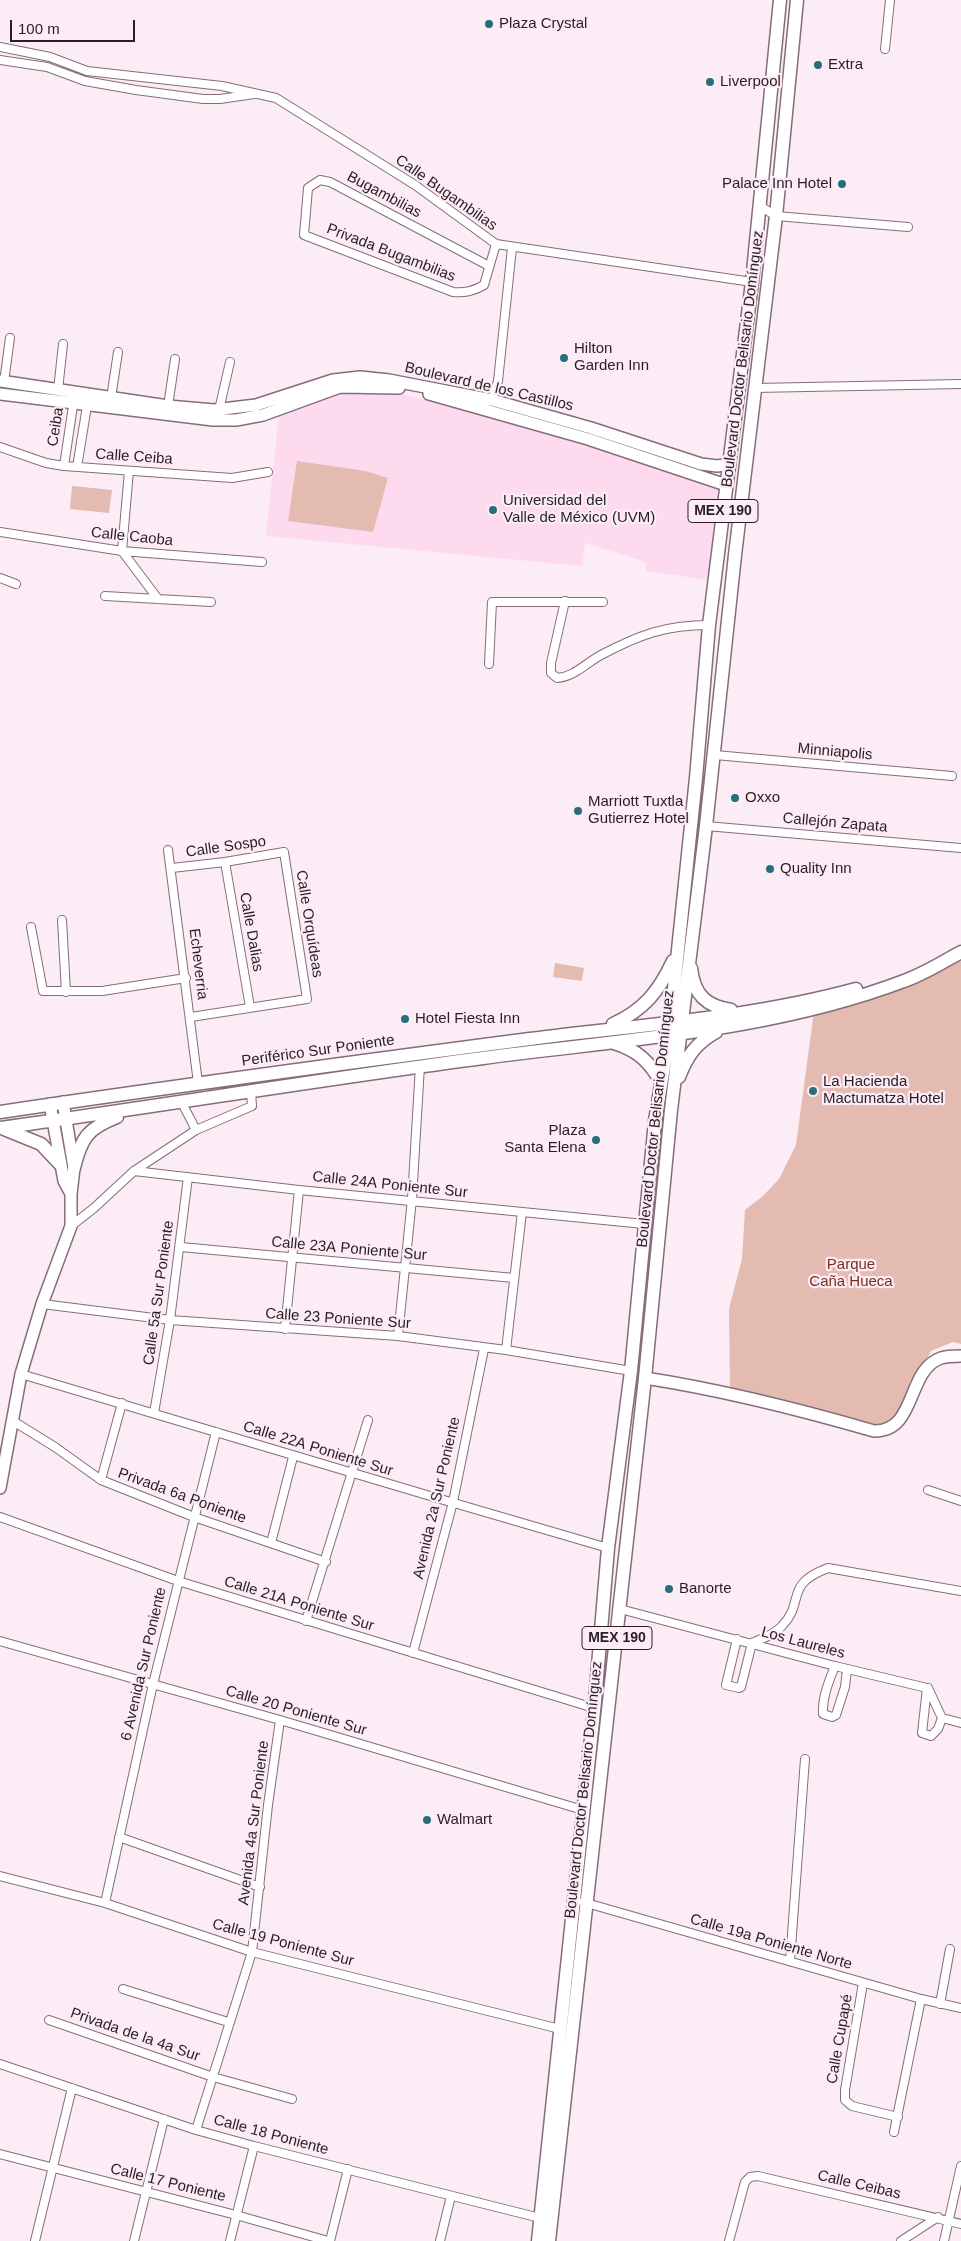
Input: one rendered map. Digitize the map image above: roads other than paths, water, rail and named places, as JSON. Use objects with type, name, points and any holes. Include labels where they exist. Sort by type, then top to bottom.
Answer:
[{"type":"main road","name":"Boulevard Doctor Belisario Domínguez","points":[[676,1021],[677,952],[696,778],[709,625],[752,282],[780,0]]},
{"type":"main road","name":"Boulevard Doctor Belisario Domínguez","points":[[550,2241],[645,1378],[673,1096],[674,1035],[689,957],[715,755],[735,554],[776,216],[797,0]]},
{"type":"main road","name":"Periférico Sur Poniente","points":[[1,1128],[251,1092],[397,1063],[451,1049],[744,1013],[808,1001],[904,973],[961,946]]},
{"type":"main road","points":[[600,1030],[623,1020],[643,1006],[662,983],[677,952]]},
{"type":"main road","name":"Periférico Sur Poniente","points":[[0,1112],[198,1083],[397,1063],[420,1066],[674,1035],[772,1020],[906,981],[961,952]]},
{"type":"main road","points":[[689,957],[691,974],[702,998],[710,1005],[718,1008],[744,1013]]},
{"type":"main road","points":[[673,1096],[684,1063],[692,1049],[703,1039],[731,1026]]},
{"type":"main road","name":"Boulevard Doctor Belisario Domínguez","points":[[538,2241],[584,1810],[608,1548],[630,1371],[644,1224],[661,1082],[674,1035]]},
{"type":"main road","points":[[609,1042],[638,1053],[651,1066],[661,1082]]},
{"type":"main road","points":[[442,1063],[449,1057],[451,1049]]},
{"type":"main road","points":[[74,1168],[78,1149],[87,1134],[102,1123],[136,1110]]},
{"type":"main road","points":[[1,1128],[42,1144],[60,1164]]},
{"type":"street","points":[[885,49],[890,0]]},
{"type":"street","name":"Calle Bugambilias","points":[[0,47],[50,56],[87,71],[222,86],[261,93],[286,104],[415,185],[496,244],[512,248],[752,282]]},
{"type":"street","points":[[0,60],[48,67],[85,81],[203,99],[220,99],[261,93]]},
{"type":"street","points":[[85,81],[87,71]]},
{"type":"street","name":"Bugambilias","points":[[304,235],[308,188],[320,180],[330,182],[489,266]]},
{"type":"street","points":[[760,206],[776,216],[908,227]]},
{"type":"street","name":"Privada Bugambilias","points":[[304,235],[453,292],[464,293],[473,291],[484,284],[496,244]]},
{"type":"street","points":[[492,400],[498,380],[512,248]]},
{"type":"street","points":[[2,382],[10,338]]},
{"type":"street","points":[[58,390],[63,344]]},
{"type":"street","points":[[111,398],[118,352]]},
{"type":"street","points":[[168,406],[175,359]]},
{"type":"street","points":[[219,410],[230,362]]},
{"type":"street","name":"Boulevard de los Castillos","points":[[0,394],[88,399],[201,413],[256,405],[333,380],[360,377],[407,382],[492,400],[726,485]]},
{"type":"street","name":"Boulevard de los Castillos","points":[[2,382],[58,390],[74,398]]},
{"type":"street","points":[[755,388],[961,384]]},
{"type":"street","name":"Boulevard de los Castillos","points":[[88,399],[111,398],[168,406],[236,420],[263,415],[340,387],[394,387],[553,423],[701,464],[717,466],[730,464]]},
{"type":"street","name":"Ceiba","points":[[64,466],[74,398]]},
{"type":"street","points":[[77,467],[88,399]]},
{"type":"street","name":"Calle Ceiba","points":[[0,447],[46,463],[64,466],[232,478],[268,472]]},
{"type":"street","points":[[128,471],[122,551],[158,599]]},
{"type":"street","name":"Calle Caoba","points":[[0,532],[122,551],[262,562]]},
{"type":"street","points":[[0,578],[16,584]]},
{"type":"street","points":[[105,596],[211,602]]},
{"type":"street","points":[[565,601],[551,663],[552,672],[557,678],[566,678],[600,656],[656,630],[678,626],[709,625]]},
{"type":"street","points":[[488,664],[492,602],[603,602]]},
{"type":"street","name":"Minniapolis","points":[[715,755],[952,776]]},
{"type":"street","name":"Callejón Zapata","points":[[706,826],[961,848]]},
{"type":"street","name":"Echeverria","points":[[168,850],[172,868],[198,1083]]},
{"type":"street","name":"Calle Sospo","points":[[172,868],[225,862],[284,852]]},
{"type":"street","name":"Calle Orquídeas","points":[[250,1006],[307,999],[284,852]]},
{"type":"street","name":"Calle Dalias","points":[[225,862],[250,1006]]},
{"type":"street","points":[[62,920],[66,992]]},
{"type":"street","points":[[31,927],[43,990],[66,992],[102,991],[186,978]]},
{"type":"street","points":[[191,1017],[250,1006]]},
{"type":"street","points":[[398,1336],[412,1199],[420,1066]]},
{"type":"street","points":[[70,1226],[94,1208],[134,1171],[196,1130],[252,1106],[251,1092]]},
{"type":"street","points":[[182,1102],[196,1130]]},
{"type":"street","points":[[0,1488],[21,1374],[42,1304],[70,1226],[70,1194],[74,1168],[56,1104]]},
{"type":"street","points":[[59,1120],[60,1164],[64,1181],[70,1194]]},
{"type":"street","name":"Calle 24A Poniente Sur","points":[[134,1171],[299,1190],[412,1199],[644,1224]]},
{"type":"street","name":"Calle 5a Sur Poniente","points":[[154,1412],[170,1320],[188,1177]]},
{"type":"street","points":[[285,1329],[299,1190]]},
{"type":"street","points":[[506,1350],[522,1212]]},
{"type":"street","name":"Calle 23A Poniente Sur","points":[[180,1247],[292,1259],[514,1278]]},
{"type":"street","name":"Calle 23 Poniente Sur","points":[[42,1304],[170,1320],[398,1336],[484,1349],[506,1350],[630,1371]]},
{"type":"street","name":"Avenida 2a Sur Poniente","points":[[413,1653],[453,1502],[484,1349]]},
{"type":"street","points":[[645,1378],[713,1390],[783,1406],[874,1431],[885,1431],[895,1426],[902,1416],[924,1372],[940,1358],[961,1356]]},
{"type":"street","name":"Calle 22A Poniente Sur","points":[[21,1374],[122,1402],[351,1474],[608,1548]]},
{"type":"street","points":[[101,1480],[122,1402]]},
{"type":"street","points":[[306,1621],[326,1562],[368,1420]]},
{"type":"street","name":"Privada 6a Poniente","points":[[13,1422],[55,1447],[101,1480],[194,1517],[326,1562]]},
{"type":"street","name":"6 Avenida Sur Poniente","points":[[105,1903],[153,1684],[216,1432]]},
{"type":"street","points":[[271,1543],[293,1456]]},
{"type":"street","points":[[928,1490],[961,1500]]},
{"type":"street","name":"Calle 21A Poniente Sur","points":[[0,1517],[178,1581],[594,1708]]},
{"type":"street","points":[[737,1639],[726,1683],[728,1686],[741,1687],[752,1643],[773,1634],[783,1625],[791,1614],[797,1589],[805,1580],[828,1568],[961,1591]]},
{"type":"street","name":"Los Laureles","points":[[620,1609],[835,1666],[927,1688]]},
{"type":"street","name":"Calle 20 Poniente Sur","points":[[0,1641],[280,1720],[584,1810]]},
{"type":"street","points":[[835,1666],[824,1700],[823,1714],[836,1715],[841,1705],[847,1669]]},
{"type":"street","points":[[927,1688],[942,1718],[938,1729],[931,1736],[922,1733],[927,1688]]},
{"type":"street","points":[[942,1718],[961,1723]]},
{"type":"street","name":"Avenida 4a Sur Poniente","points":[[196,2130],[228,2022],[252,1952],[268,1805],[280,1720]]},
{"type":"street","points":[[790,1961],[805,1758]]},
{"type":"street","points":[[119,1837],[260,1887]]},
{"type":"street","name":"Calle 19 Poniente Sur","points":[[0,1876],[105,1903],[252,1952],[560,2029]]},
{"type":"street","name":"Calle 19a Poniente Norte","points":[[574,1901],[588,1902],[920,1999],[961,2008]]},
{"type":"street","points":[[940,2004],[950,1949]]},
{"type":"street","name":"Calle Cupapé","points":[[864,1983],[845,2090],[845,2100],[852,2106],[898,2117]]},
{"type":"street","points":[[123,1989],[228,2022]]},
{"type":"street","points":[[894,2132],[920,1999]]},
{"type":"street","name":"Privada de la 4a Sur","points":[[49,2020],[212,2077],[292,2099]]},
{"type":"street","name":"Calle 18 Poniente","points":[[0,2064],[196,2130],[540,2218]]},
{"type":"street","points":[[35,2241],[72,2088]]},
{"type":"street","points":[[134,2241],[164,2119]]},
{"type":"street","points":[[230,2241],[254,2146]]},
{"type":"street","name":"Calle 17 Poniente","points":[[0,2154],[329,2241]]},
{"type":"street","points":[[944,2241],[961,2166]]},
{"type":"street","points":[[329,2241],[348,2169]]},
{"type":"street","name":"Calle Ceibas","points":[[729,2241],[742,2189],[750,2177],[766,2177],[961,2224]]},
{"type":"street","points":[[440,2241],[452,2196]]},
{"type":"street","points":[[901,2241],[938,2217]]},
{"type":"place","name":"Plaza Crystal","points":[[489,24]]},
{"type":"place","name":"Extra","points":[[818,65]]},
{"type":"place","name":"Liverpool","points":[[710,82]]},
{"type":"place","name":"Palace Inn Hotel","points":[[842,184]]},
{"type":"place","name":"Hilton Garden Inn","points":[[564,358]]},
{"type":"place","name":"Universidad del Valle de México (UVM)","points":[[493,510]]},
{"type":"place","name":"Oxxo","points":[[735,798]]},
{"type":"place","name":"Marriott Tuxtla Gutierrez Hotel","points":[[578,811]]},
{"type":"place","name":"Quality Inn","points":[[770,869]]},
{"type":"place","name":"Hotel Fiesta Inn","points":[[405,1019]]},
{"type":"place","name":"La Hacienda Mactumatza Hotel","points":[[813,1091]]},
{"type":"place","name":"Plaza Santa Elena","points":[[596,1140]]},
{"type":"place","name":"Banorte","points":[[669,1589]]},
{"type":"place","name":"Walmart","points":[[427,1820]]},
{"type":"park label","name":"Parque Caña Hueca","points":[[851,1274]]}]
